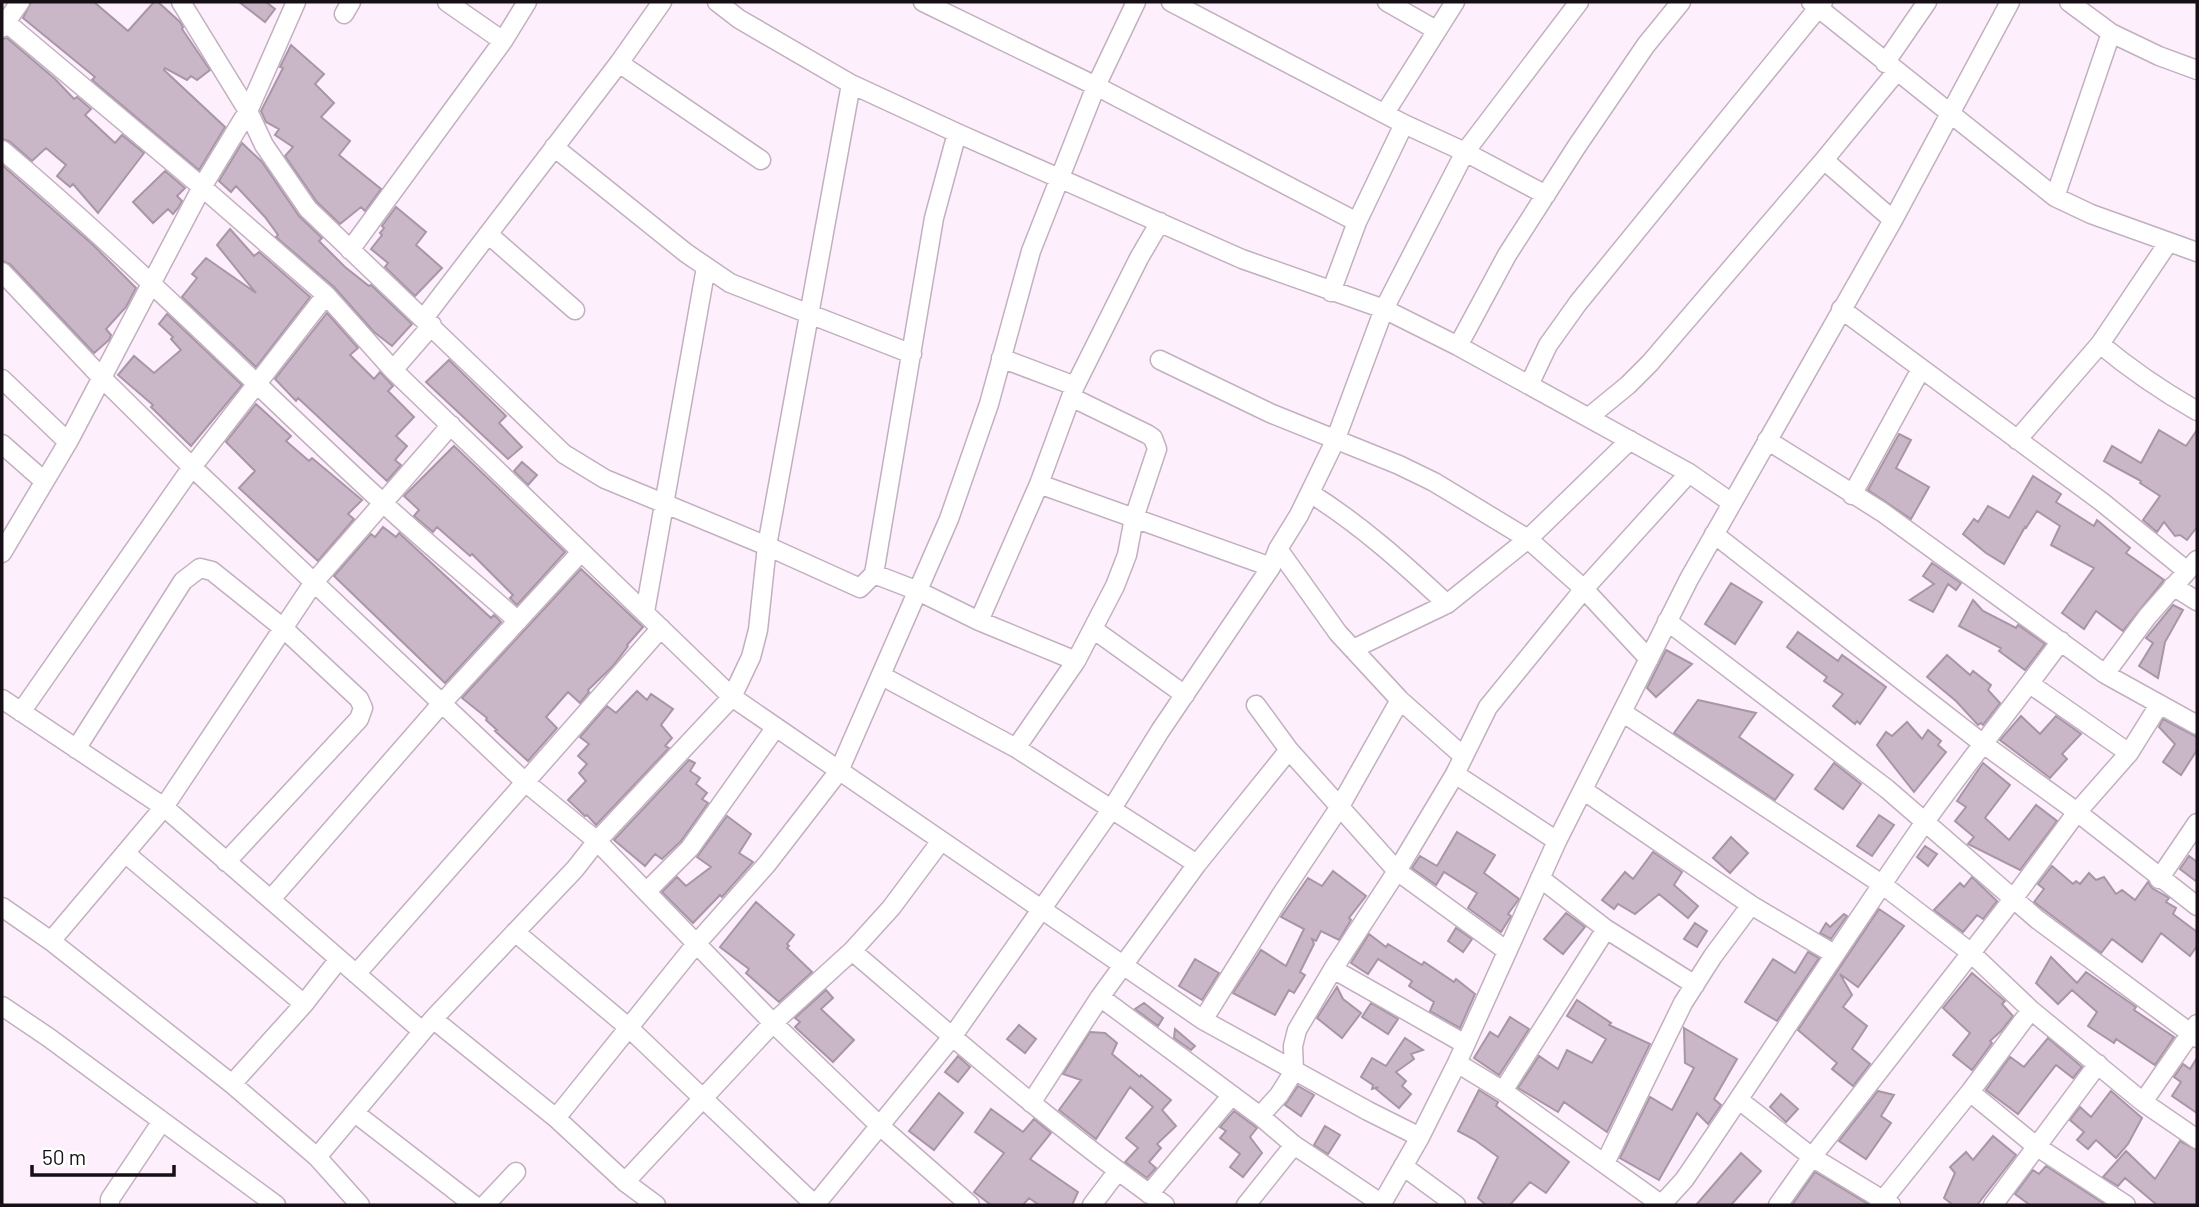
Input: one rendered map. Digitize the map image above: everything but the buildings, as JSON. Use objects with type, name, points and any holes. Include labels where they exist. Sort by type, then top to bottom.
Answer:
[{"type":"street","points":[[20,2],[3,23],[202,187],[326,295],[393,370],[732,697],[1203,1020],[1420,1136]]},
{"type":"street","points":[[181,2],[248,111],[264,145],[302,200],[350,250],[428,321],[564,454],[606,478],[860,588],[874,574],[934,218],[957,133]]},
{"type":"street","points":[[2,553],[7,530],[44,481],[68,442],[150,282],[202,187],[248,111],[296,2]]},
{"type":"street","points":[[447,2],[503,41]]},
{"type":"street","points":[[350,250],[503,41],[527,2]]},
{"type":"street","points":[[393,370],[488,234],[619,63],[662,2]]},
{"type":"street","points":[[717,2],[739,19],[851,84],[957,133],[1242,259],[1384,309],[1458,346],[1689,472],[1732,503]]},
{"type":"street","points":[[923,2],[1096,86],[1357,222]]},
{"type":"street","points":[[556,1118],[696,944],[766,864],[839,771],[949,519],[989,404],[1031,251],[1096,86],[1136,2]]},
{"type":"street","points":[[1171,2],[1546,195]]},
{"type":"street","points":[[1387,2],[1436,30]]},
{"type":"street","points":[[1385,113],[1455,2]]},
{"type":"street","points":[[515,932],[628,1027],[815,1205],[953,1037],[1111,810],[1271,567],[1335,441],[1384,309],[1465,152],[1579,2]]},
{"type":"street","points":[[1458,346],[1507,255],[1646,45],[1681,2]]},
{"type":"street","points":[[1589,417],[1650,363],[1824,160],[1891,67],[1927,2]]},
{"type":"street","points":[[1100,997],[1260,1116],[1294,1145],[1382,1205],[1457,1062],[1557,841],[1667,621],[1893,220],[2010,2]]},
{"type":"street","points":[[2069,2],[2111,33],[2159,56],[2197,70]]},
{"type":"street","points":[[1529,385],[1548,345],[1578,303],[1817,4],[1891,67],[2055,197],[2091,214],[2197,252]]},
{"type":"street","points":[[2055,197],[2111,33]]},
{"type":"street","points":[[619,63],[761,160]]},
{"type":"street","points":[[317,1157],[427,1025],[575,869],[597,841],[732,697],[751,657],[758,630],[767,546],[851,84]]},
{"type":"street","points":[[1331,292],[1357,222],[1404,124]]},
{"type":"street","points":[[554,147],[730,283],[912,354]]},
{"type":"street","points":[[2,150],[150,282],[383,503],[518,621]]},
{"type":"street","points":[[1824,160],[1893,220]]},
{"type":"street","points":[[979,621],[1039,484],[1073,391],[1139,258],[1160,222]]},
{"type":"street","points":[[488,234],[575,310]]},
{"type":"street","points":[[2017,440],[2099,344],[2168,243]]},
{"type":"street","points":[[645,612],[706,267]]},
{"type":"street","points":[[2,272],[102,378],[192,467],[525,782],[597,841],[773,1023],[880,1126],[970,1205]]},
{"type":"street","points":[[21,712],[192,467],[326,295]]},
{"type":"street","points":[[1841,309],[2102,502],[2192,565],[2147,617],[2105,674]]},
{"type":"street","points":[[2099,344],[2161,391],[2197,411]]},
{"type":"street","points":[[1002,358],[1073,391],[1147,434],[1156,444],[1156,454],[1134,518],[1127,555],[1115,586],[1076,661],[1016,748]]},
{"type":"street","points":[[1160,359],[1270,413],[1434,482],[1528,539],[1584,589],[1649,659]]},
{"type":"street","points":[[1852,495],[1922,369]]},
{"type":"street","points":[[2,379],[68,442]]},
{"type":"street","points":[[51,941],[164,807],[314,582],[451,425]]},
{"type":"street","points":[[1353,649],[1447,604],[1528,539],[1630,440]]},
{"type":"street","points":[[1767,440],[1882,512],[2105,674],[2197,725]]},
{"type":"street","points":[[2,444],[44,481]]},
{"type":"street","points":[[1260,1116],[1279,1095],[1294,1071],[1293,1046],[1297,1030],[1455,774],[1462,755],[1488,707],[1584,589],[1689,472]]},
{"type":"street","points":[[1039,484],[1271,567]]},
{"type":"street","points":[[1310,493],[1383,544],[1447,604]]},
{"type":"street","points":[[1714,534],[2197,906]]},
{"type":"street","points":[[1278,549],[1353,649],[1400,699],[1462,755]]},
{"type":"street","points":[[271,899],[443,702],[581,552]]},
{"type":"street","points":[[76,749],[183,581],[200,568],[212,571],[283,628],[359,699],[363,708],[359,719],[226,862]]},
{"type":"street","points":[[874,574],[1076,661]]},
{"type":"street","points":[[2174,586],[2197,601]]},
{"type":"street","points":[[1667,621],[1887,789],[2038,920],[2195,1032],[2143,1102]]},
{"type":"street","points":[[356,974],[661,628]]},
{"type":"street","points":[[1093,629],[1185,695]]},
{"type":"street","points":[[1457,1062],[1503,1091],[1661,1205],[1684,1180],[1834,954],[1982,743],[2061,641]]},
{"type":"street","points":[[882,676],[1016,748],[1197,864]]},
{"type":"street","points":[[2030,684],[2129,753]]},
{"type":"street","points":[[2,699],[164,807],[356,974],[556,1118],[625,1182],[656,1205]]},
{"type":"street","points":[[1203,1020],[1339,808],[1400,699]]},
{"type":"street","points":[[1256,705],[1289,750],[1397,871],[1507,951]]},
{"type":"street","points":[[1778,1205],[2077,813],[2129,753],[2159,705]]},
{"type":"street","points":[[1622,712],[1883,886],[1970,952],[2031,1010],[2143,1102],[2197,1139]]},
{"type":"street","points":[[647,891],[690,848],[776,727]]},
{"type":"street","points":[[1031,1103],[1100,997],[1197,864],[1289,750]]},
{"type":"street","points":[[1455,774],[1557,841]]},
{"type":"street","points":[[1583,790],[1751,905],[1834,954]]},
{"type":"street","points":[[2159,879],[2197,823]]},
{"type":"street","points":[[625,1182],[773,1023],[852,951],[891,908],[941,841]]},
{"type":"street","points":[[125,853],[304,1004]]},
{"type":"street","points":[[1540,878],[1606,929],[1695,985]]},
{"type":"street","points":[[1605,1163],[1684,1003],[1751,905]]},
{"type":"street","points":[[2,907],[51,941],[232,1084],[317,1157],[360,1205]]},
{"type":"street","points":[[1503,1091],[1606,929]]},
{"type":"street","points":[[852,951],[1031,1103],[1117,1172],[1165,1205]]},
{"type":"street","points":[[232,1084],[304,1004],[339,960]]},
{"type":"street","points":[[1333,969],[1465,1044]]},
{"type":"street","points":[[2,1006],[276,1205]]},
{"type":"street","points":[[1739,1100],[1812,1157],[1884,1203],[2031,1010]]},
{"type":"street","points":[[1993,1205],[2098,1064]]},
{"type":"street","points":[[1969,1092],[2036,1146],[2126,1205]]},
{"type":"street","points":[[1149,1194],[1232,1095]]},
{"type":"street","points":[[355,1113],[474,1205]]},
{"type":"street","points":[[110,1205],[110,1199],[162,1121]]},
{"type":"street","points":[[1246,1205],[1294,1145]]},
{"type":"street","points":[[1403,1166],[1456,1205]]},
{"type":"street","points":[[485,1205],[516,1172]]},
{"type":"street","points":[[1092,1205],[1117,1172]]}]
